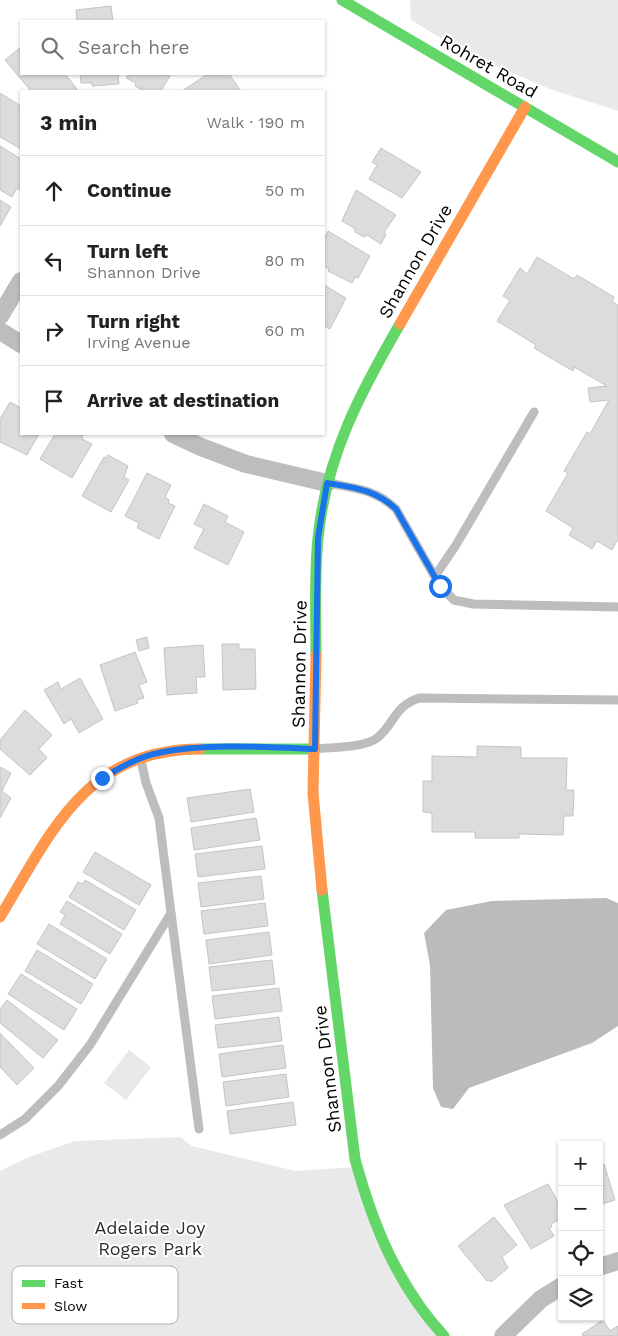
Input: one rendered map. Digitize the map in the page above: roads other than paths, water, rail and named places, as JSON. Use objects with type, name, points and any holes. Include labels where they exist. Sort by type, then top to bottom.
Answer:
[{"type":"street","name":"Rohret Road","points":[[342,0],[618,162]]},
{"type":"street","name":"Shannon Drive","points":[[444,1336],[412,1296],[388,1254],[368,1208],[355,1159],[316,839],[313,793],[318,538],[327,483],[338,442],[362,389],[525,107]]},
{"type":"street","points":[[0,316],[20,283]]},
{"type":"street","points":[[0,331],[20,343]]},
{"type":"street","points":[[175,435],[246,464],[327,483]]},
{"type":"street","points":[[0,916],[66,811],[79,797],[102,778],[156,753],[186,749],[315,749]]},
{"type":"street","points":[[603,1266],[618,1261]]},
{"type":"street","points":[[503,1336],[541,1299],[558,1288]]},
{"type":"lane","points":[[435,576],[456,545],[534,412]]},
{"type":"lane","points":[[327,483],[369,491],[386,499],[402,517],[448,596],[462,603],[618,607]]},
{"type":"lane","points":[[315,749],[366,745],[377,738],[400,707],[419,698],[618,700]]},
{"type":"lane","points":[[140,759],[146,783],[160,818],[170,913],[199,1129]]},
{"type":"lane","points":[[0,1135],[25,1119],[58,1086],[90,1045],[170,913]]},
{"type":"park label","name":"Adelaide Joy Rogers Park","points":[[150,1237]]}]
